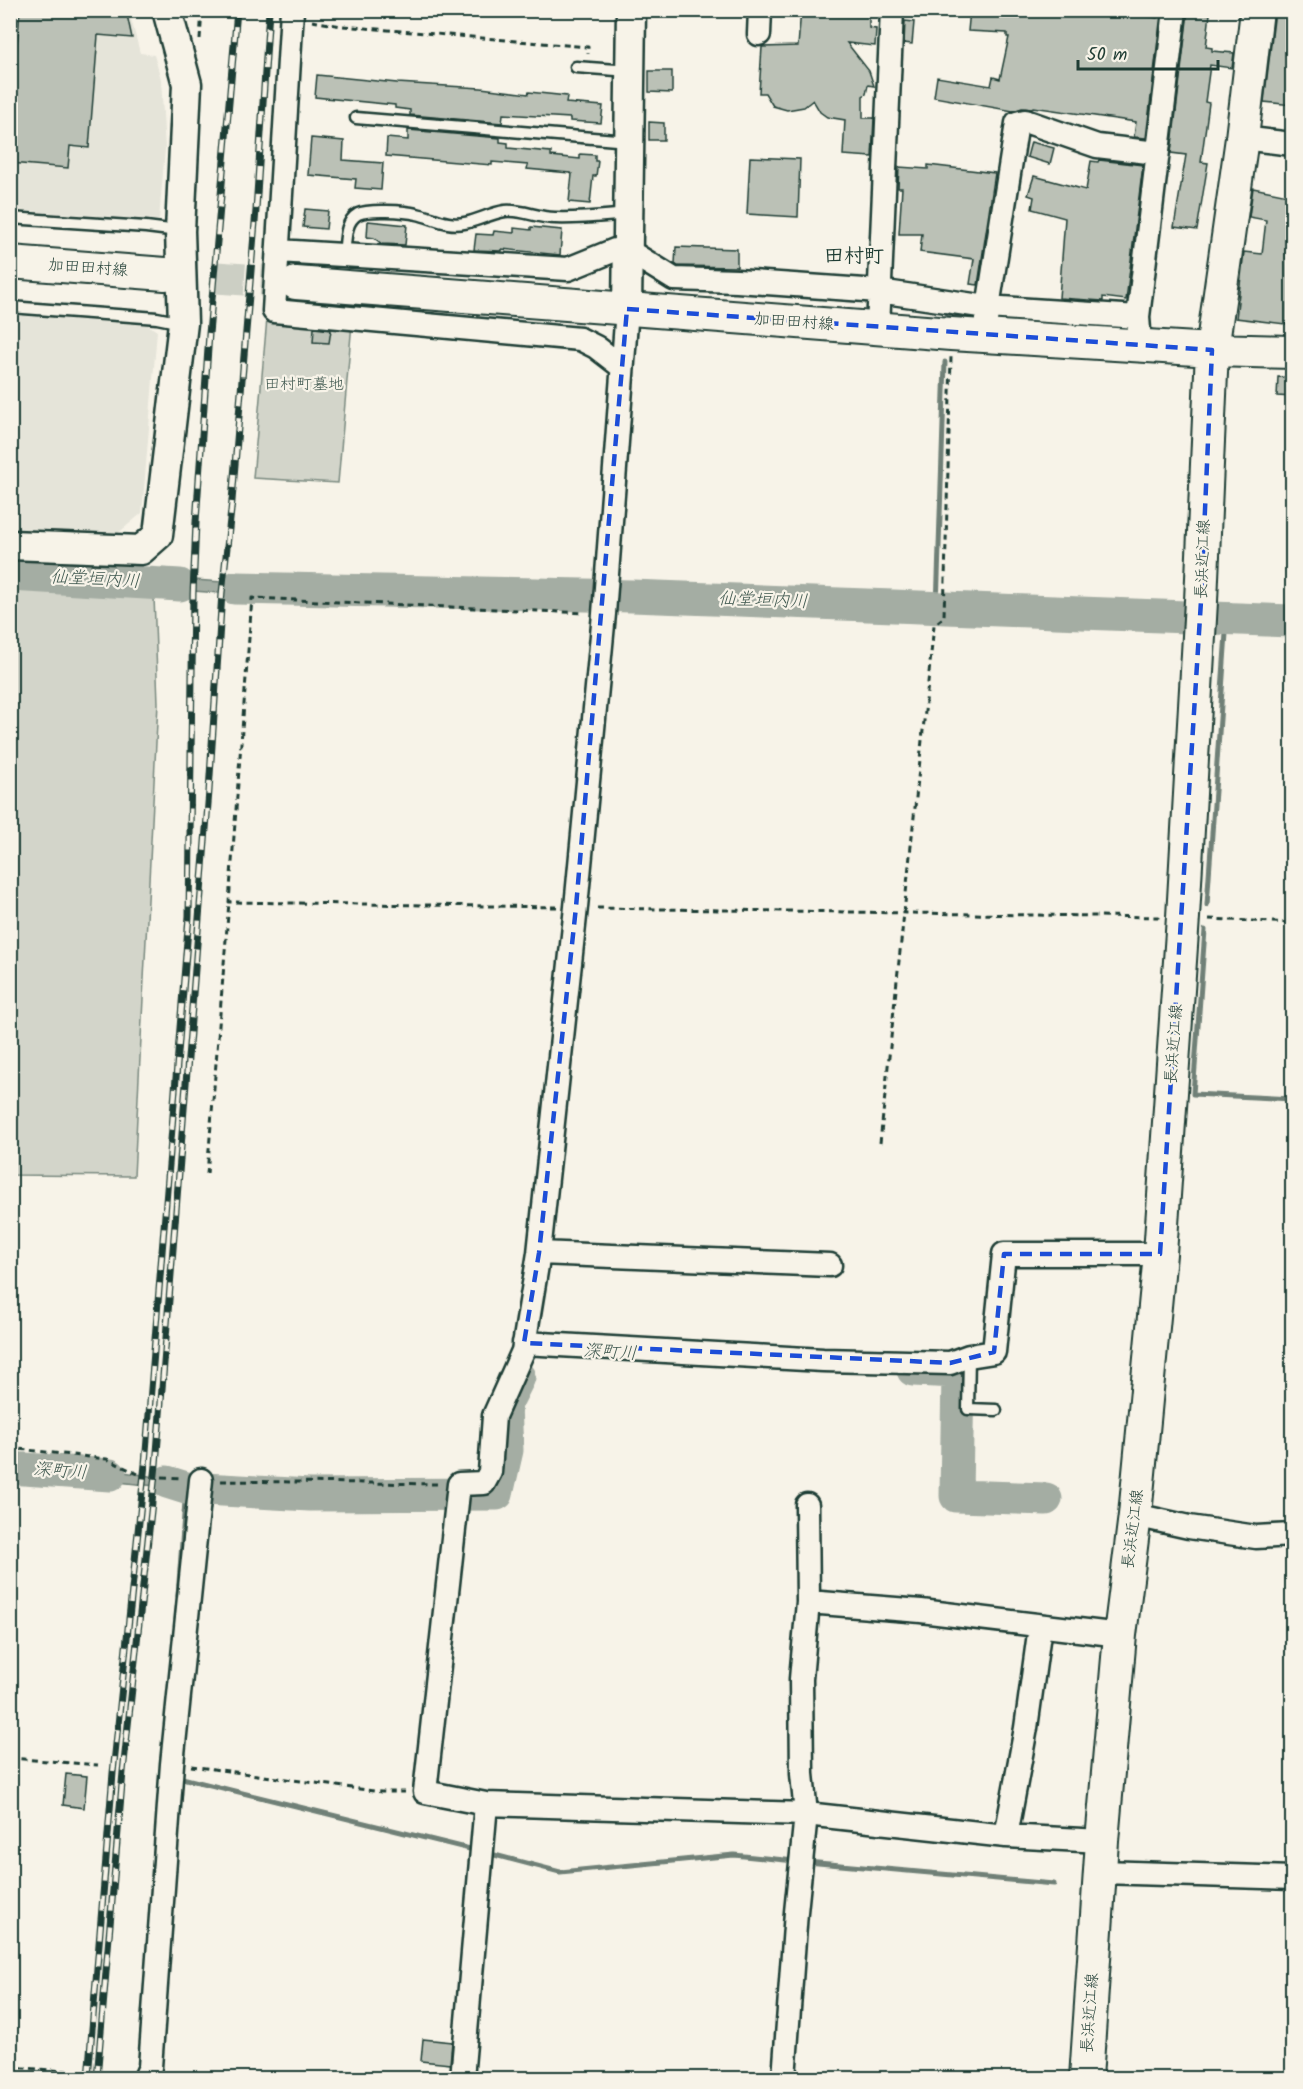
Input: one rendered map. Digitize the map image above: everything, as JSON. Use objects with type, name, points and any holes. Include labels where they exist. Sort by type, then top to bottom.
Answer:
[{"type":"main road","name":"長浜近江線","points":[[1086,2079],[1102,1841],[1120,1635],[1135,1515],[1160,1254],[1201,615],[1212,350],[1242,138],[1257,10]]},
{"type":"main road","name":"加田田村線","points":[[10,262],[165,274]]},
{"type":"main road","name":"加田田村線","points":[[296,283],[951,334],[985,321],[1138,329],[1212,350],[1293,352]]},
{"type":"street","points":[[10,545],[141,550],[158,535],[183,323],[180,231],[187,84],[167,10]]},
{"type":"street","points":[[631,10],[627,309],[604,611],[576,907],[539,1253],[523,1351],[494,1416],[490,1472],[484,1483],[459,1484],[425,1792],[486,1804],[806,1814],[1006,1836],[1102,1841]]},
{"type":"street","points":[[759,34],[760,10]]},
{"type":"street","points":[[878,328],[892,10]]},
{"type":"street","points":[[1138,329],[1175,10]]},
{"type":"street","points":[[299,16],[274,311],[580,339],[596,347],[622,367]]},
{"type":"street","points":[[278,251],[568,269],[615,250],[629,251],[674,279],[879,291],[985,321],[1017,123],[1024,121],[1097,146],[1157,153]]},
{"type":"street","points":[[1242,138],[1293,144]]},
{"type":"street","points":[[539,1253],[830,1265]]},
{"type":"street","points":[[524,1343],[823,1360],[950,1363],[969,1356],[994,1352],[1004,1254],[1160,1254]]},
{"type":"street","points":[[145,2079],[150,2067],[172,1764],[201,1480]]},
{"type":"street","points":[[784,2079],[796,1912],[806,1814],[802,1774],[801,1678],[808,1602],[807,1505]]},
{"type":"street","points":[[1135,1515],[1189,1527],[1256,1537],[1293,1536]]},
{"type":"street","points":[[808,1602],[921,1611],[1120,1635]]},
{"type":"street","points":[[1006,1836],[1026,1728],[1040,1626]]},
{"type":"street","points":[[462,2079],[486,1804]]},
{"type":"street","points":[[1101,1872],[1293,1878]]},
{"type":"lane","points":[[576,67],[630,71]]},
{"type":"lane","points":[[357,118],[630,141]]},
{"type":"lane","points":[[344,256],[350,221],[366,211],[414,213],[446,223],[458,224],[473,222],[504,211],[556,219],[629,214]]},
{"type":"lane","points":[[10,218],[180,231]]},
{"type":"lane","points":[[10,307],[157,318],[183,323]]},
{"type":"lane","points":[[969,1356],[968,1409],[996,1410]]},
{"type":"path","points":[[200,47],[202,10]]},
{"type":"path","points":[[299,16],[342,26],[588,47],[588,55],[597,55]]},
{"type":"path","points":[[880,1143],[934,625],[944,617],[951,334]]},
{"type":"path","points":[[207,1174],[252,598],[604,611]]},
{"type":"path","points":[[229,902],[1183,917],[1293,923]]},
{"type":"path","points":[[10,1448],[107,1459],[138,1474]]},
{"type":"path","points":[[162,1477],[201,1480],[459,1484]]},
{"type":"path","points":[[10,1758],[98,1765]]},
{"type":"path","points":[[172,1764],[381,1792],[425,1792]]},
{"type":"path","points":[[10,2067],[78,2072]]},
{"type":"path","points":[[111,2075],[123,2079]]},
{"type":"highlighted area","points":[[627,309],[1212,350],[1201,601],[1160,1254],[1004,1254],[994,1352],[950,1363],[524,1343],[539,1253],[576,907]]},
{"type":"shaded area","points":[[10,11],[129,11],[140,53],[154,55],[161,79],[165,149],[159,220],[11,210]]},
{"type":"shaded area","points":[[10,315],[148,325],[157,331],[142,513],[116,535],[11,530]]},
{"type":"shaded area","points":[[181,579],[235,583],[233,594],[180,590]]},
{"type":"shaded area","points":[[111,1470],[187,1482],[191,1492],[109,1481]]},
{"type":"green space","name":"田村町墓地","points":[[267,318],[352,323],[338,483],[253,478]]},
{"type":"green space","points":[[11,589],[154,597],[158,703],[134,1176],[11,1175]]},
{"type":"building","points":[[20,10],[126,10],[132,38],[98,35],[89,148],[70,146],[68,168],[10,163],[10,128]]},
{"type":"building","points":[[801,10],[869,10],[869,28],[876,29],[875,46],[847,43],[869,71],[874,86],[868,85],[866,94],[863,96],[863,118],[874,118],[872,157],[843,155],[845,120],[827,117],[820,112],[813,100],[804,107],[787,110],[773,106],[765,93],[759,93],[762,47],[798,46]]},
{"type":"building","points":[[970,10],[1028,10],[1051,14],[1051,10],[1105,10],[1157,18],[1158,14],[1161,14],[1146,138],[1134,137],[1136,122],[1033,107],[1013,111],[934,97],[937,77],[991,86],[993,77],[1000,79],[1009,37],[1007,33],[968,31]]},
{"type":"building","points":[[1275,11],[1293,13],[1293,105],[1264,102]]},
{"type":"building","points":[[1188,12],[1210,14],[1206,47],[1212,48],[1212,51],[1234,53],[1232,68],[1210,65],[1205,102],[1209,103],[1201,162],[1208,163],[1197,230],[1174,227],[1186,155],[1171,153]]},
{"type":"building","points":[[905,21],[914,22],[912,44],[904,43]]},
{"type":"building","points":[[649,71],[672,71],[672,93],[649,92]]},
{"type":"building","points":[[317,75],[567,96],[566,103],[603,106],[601,123],[570,121],[570,118],[503,114],[502,123],[410,115],[410,110],[395,108],[395,105],[315,97]]},
{"type":"building","points":[[649,122],[664,123],[664,140],[649,140]]},
{"type":"building","points":[[408,130],[500,138],[500,142],[508,143],[508,148],[551,152],[551,156],[580,159],[580,154],[595,155],[595,161],[598,161],[596,176],[593,176],[590,204],[569,202],[572,174],[570,173],[527,169],[528,165],[492,162],[492,165],[386,156],[387,138],[408,140]]},
{"type":"building","points":[[311,138],[344,141],[343,160],[383,163],[381,190],[355,188],[356,179],[308,175]]},
{"type":"building","points":[[1031,142],[1054,148],[1050,164],[1027,157]]},
{"type":"building","points":[[750,157],[800,159],[798,217],[747,214]]},
{"type":"building","points":[[1099,160],[1143,165],[1126,300],[1103,297],[1103,301],[1059,298],[1065,218],[1032,209],[1034,197],[1028,195],[1034,176],[1086,190],[1091,161],[1098,162]]},
{"type":"building","points":[[928,165],[995,173],[978,285],[970,284],[974,259],[920,252],[922,234],[899,234],[902,188],[898,188],[899,167],[928,169]]},
{"type":"building","points":[[1253,188],[1293,196],[1293,325],[1236,318],[1244,252],[1262,254],[1266,220],[1249,217]]},
{"type":"building","points":[[305,209],[328,211],[326,229],[303,227]]},
{"type":"building","points":[[368,221],[407,225],[405,245],[382,244],[374,238],[367,237]]},
{"type":"building","points":[[531,227],[562,230],[560,255],[502,249],[502,251],[474,250],[476,234],[493,235],[494,231],[514,233],[514,228],[531,230]]},
{"type":"building","points":[[676,247],[737,249],[737,267],[678,266],[675,264]]},
{"type":"building","points":[[314,328],[331,330],[329,343],[313,342]]},
{"type":"building","points":[[1278,377],[1293,378],[1293,397],[1277,396]]},
{"type":"building","points":[[66,1774],[87,1776],[84,1808],[63,1805]]},
{"type":"building","points":[[423,2039],[452,2042],[450,2064],[421,2061]]},
{"type":"waterway","points":[[947,316],[982,318]]},
{"type":"waterway","points":[[937,608],[945,362]]},
{"type":"waterway","name":"仙堂垣内川","points":[[10,575],[180,585]]},
{"type":"waterway","name":"仙堂垣内川","points":[[234,588],[632,596],[1292,621]]},
{"type":"waterway","points":[[1207,905],[1227,619]]},
{"type":"waterway","points":[[1205,930],[1193,1094],[1292,1099]]},
{"type":"waterway","name":"深町川","points":[[913,1370],[958,1372],[956,1496],[1046,1499]]},
{"type":"waterway","name":"深町川","points":[[167,1482],[186,1488],[310,1495],[497,1494],[507,1450],[505,1405],[519,1377]]},
{"type":"waterway","name":"深町川","points":[[10,1468],[110,1475]]},
{"type":"waterway","points":[[178,1596],[186,1488]]},
{"type":"waterway","points":[[178,1777],[478,1851]]},
{"type":"waterway","points":[[487,1853],[560,1872],[734,1855],[795,1861]]},
{"type":"waterway","points":[[807,1862],[1054,1884]]},
{"type":"tunnel","points":[[165,274],[296,283]]},
{"type":"railway","points":[[88,2078],[113,1773],[145,1464],[189,916],[196,522],[209,334],[237,10]]},
{"type":"railway","points":[[97,2078],[123,1772],[156,1465],[209,791],[222,593],[232,501],[256,210],[269,10]]},
{"type":"district","name":"田村町","points":[[854,257]]}]
